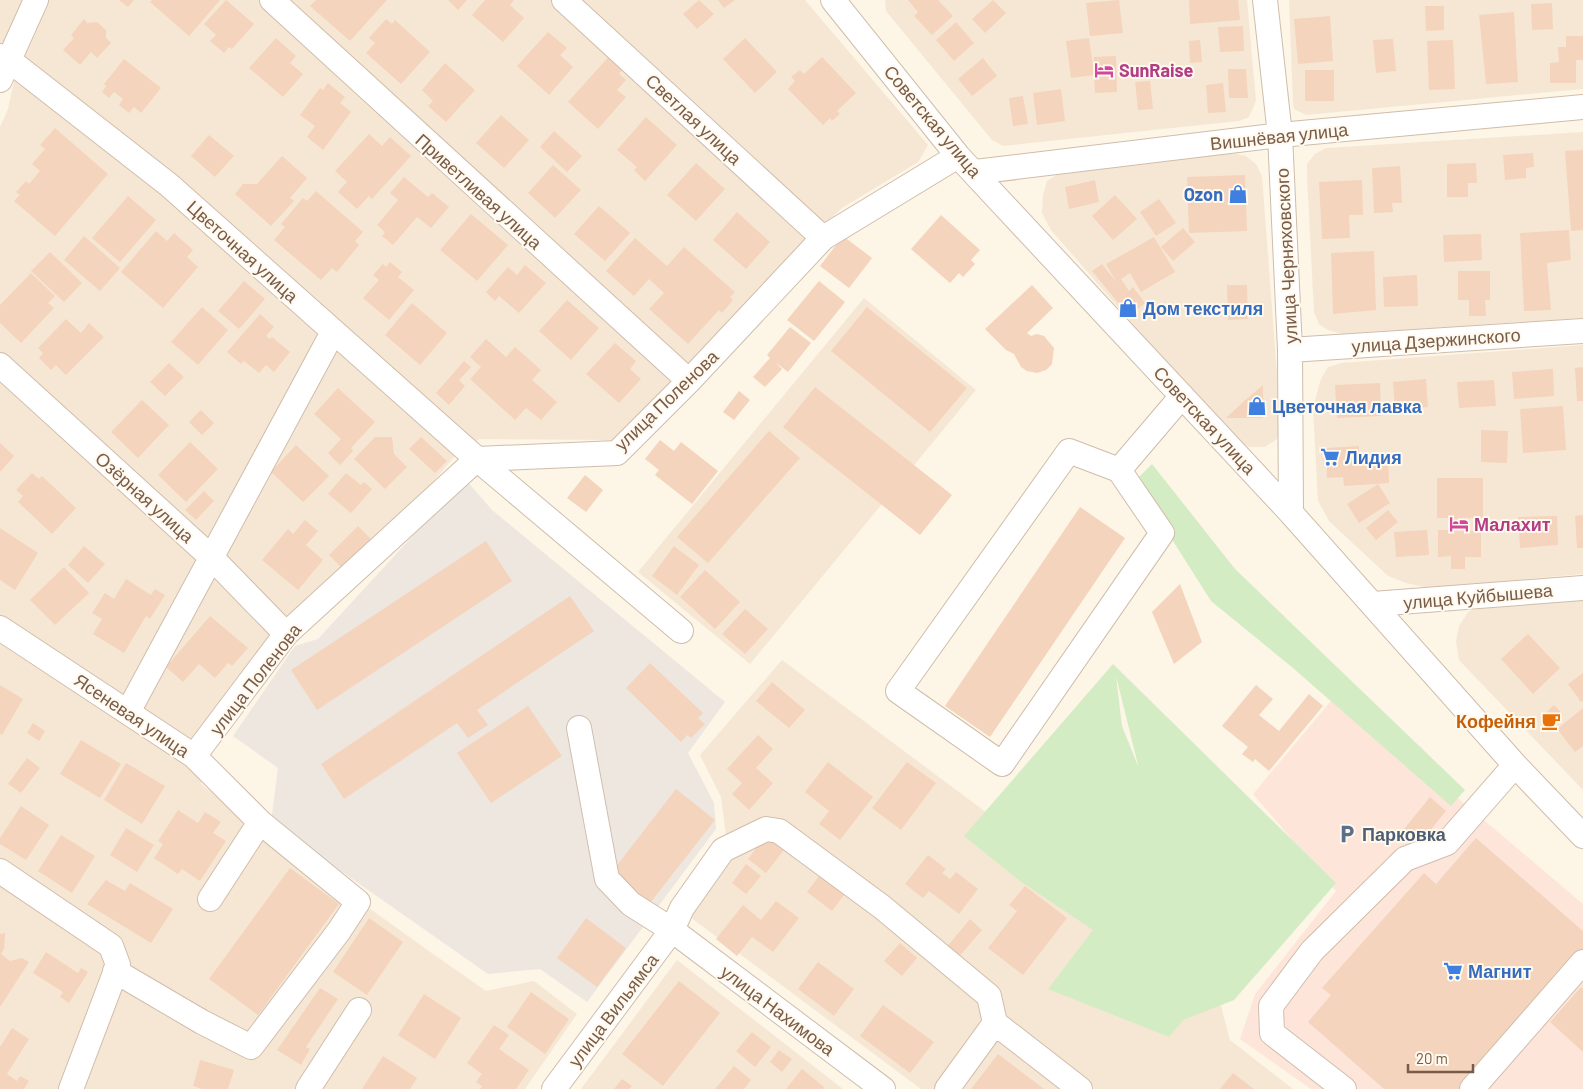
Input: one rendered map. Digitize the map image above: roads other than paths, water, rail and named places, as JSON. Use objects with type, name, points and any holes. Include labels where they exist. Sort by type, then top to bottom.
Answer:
[{"type":"street","points":[[3,65],[36,0]]},
{"type":"street","name":"Приветливая улица","points":[[272,0],[689,380]]},
{"type":"street","name":"Светлая улица","points":[[564,0],[823,238]]},
{"type":"street","name":"Советская улица","points":[[833,0],[967,164],[1291,513],[1515,765],[1583,836]]},
{"type":"street","name":"улица Черняховского","points":[[1265,0],[1280,135],[1290,350],[1291,513]]},
{"type":"street","name":"Цветочная улица","points":[[3,65],[169,184],[477,459],[682,631]]},
{"type":"street","name":"Вишнёвая улица","points":[[967,164],[1583,107]]},
{"type":"street","name":"улица Поленова","points":[[194,756],[286,634],[477,459],[617,452],[689,380],[823,238],[967,164]]},
{"type":"street","name":"улица Дзержинского","points":[[1290,350],[1583,331]]},
{"type":"street","points":[[128,712],[333,332]]},
{"type":"street","name":"Озёрная улица","points":[[0,365],[212,558],[286,634]]},
{"type":"street","points":[[1119,470],[1182,396]]},
{"type":"street","points":[[1069,451],[1119,470],[1162,533],[1002,764],[898,691],[1069,451]]},
{"type":"street","name":"улица Куйбышева","points":[[1373,604],[1583,588]]},
{"type":"street","name":"Ясеневая улица","points":[[0,628],[194,756],[257,818],[358,902],[339,931],[251,1047],[202,1022],[115,971]]},
{"type":"street","name":"улица Нахимова","points":[[579,728],[607,879],[631,904],[672,930],[883,1089]]},
{"type":"street","points":[[1344,1089],[1272,1034],[1271,1006],[1312,952],[1405,859],[1447,843],[1515,765]]},
{"type":"street","points":[[210,899],[257,818]]},
{"type":"street","name":"улица Вильямса","points":[[554,1089],[672,930],[682,908],[723,850],[766,829],[779,831],[882,907],[989,996],[995,1023]]},
{"type":"street","points":[[0,871],[111,946],[118,964],[71,1089]]},
{"type":"street","points":[[1472,1089],[1583,962]]},
{"type":"street","points":[[308,1089],[359,1010]]},
{"type":"street","points":[[948,1089],[995,1023],[1080,1089]]},
{"type":"place","name":"SunRaise","points":[[1104,70]]},
{"type":"place","name":"Ozon","points":[[1238,194]]},
{"type":"place","name":"Дом текстиля","points":[[1128,308]]},
{"type":"place","name":"Цветочная лавка","points":[[1257,406]]},
{"type":"place","name":"Лидия","points":[[1330,457]]},
{"type":"place","name":"Малахит","points":[[1459,524]]},
{"type":"place","name":"Кофейня","points":[[1551,721]]},
{"type":"place","name":"Парковка","points":[[1347,834]]},
{"type":"place","name":"Магнит","points":[[1453,971]]}]
